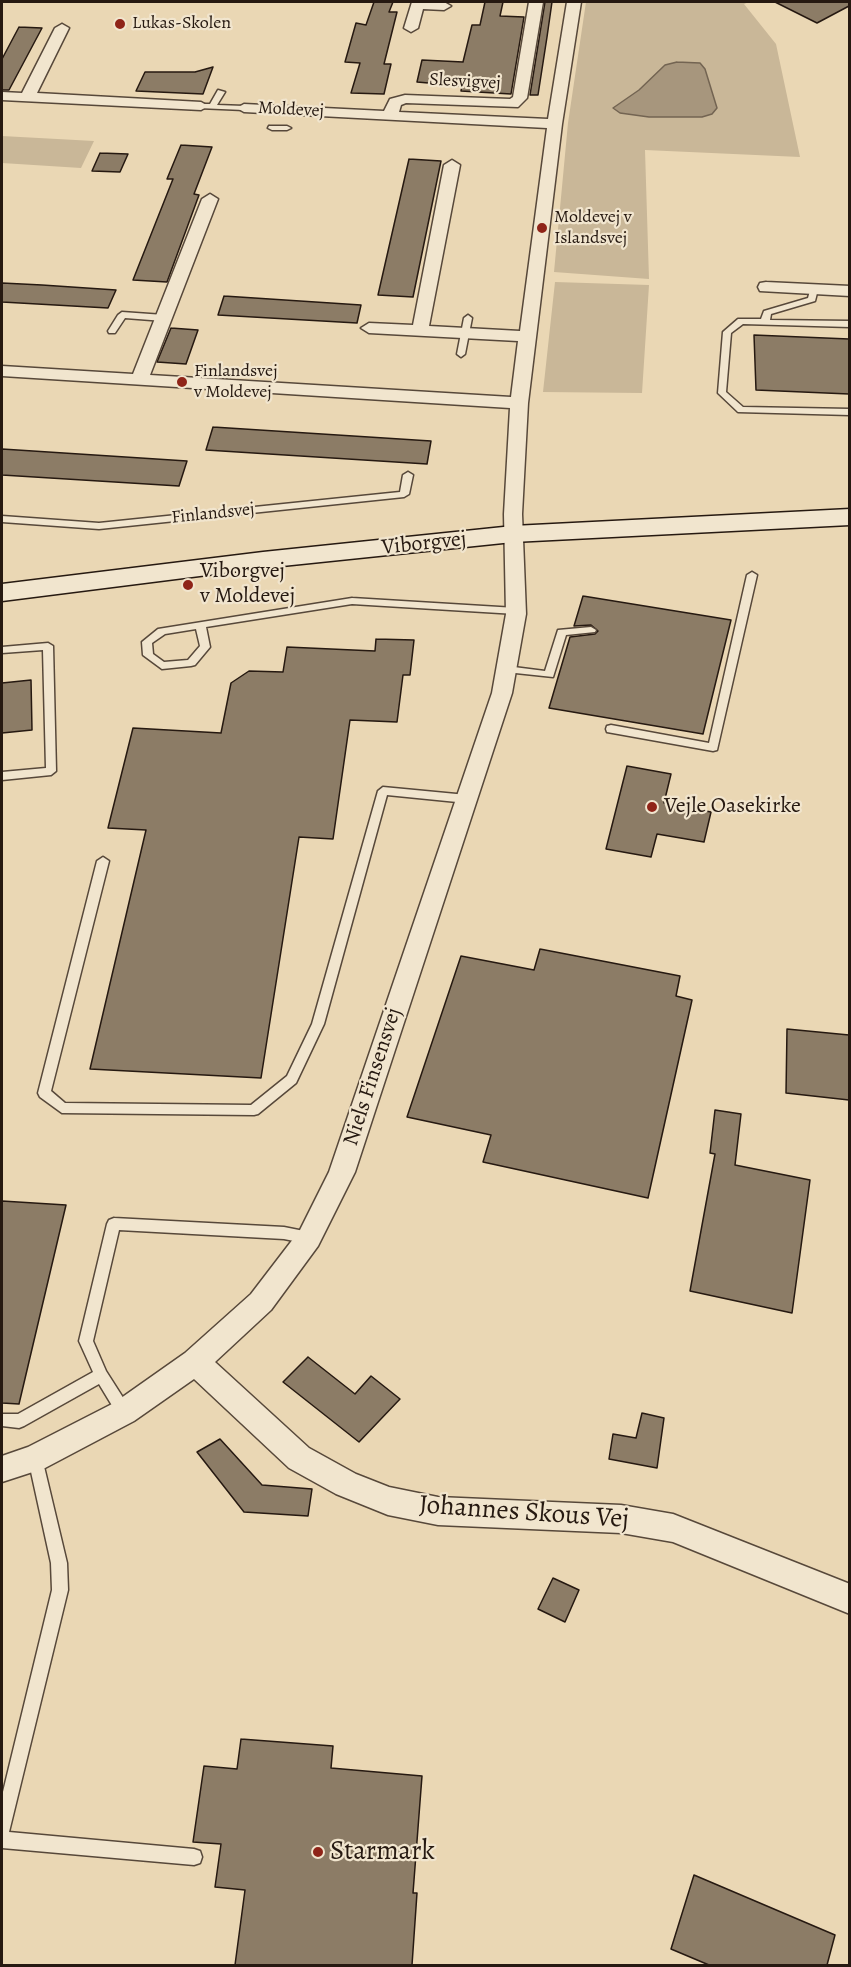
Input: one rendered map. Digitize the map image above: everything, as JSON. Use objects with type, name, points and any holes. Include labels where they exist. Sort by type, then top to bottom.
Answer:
[{"type":"street","name":"Slesvigvej","points":[[390,115],[395,102],[405,99],[513,104],[520,98],[536,2],[565,3]]},
{"type":"street","points":[[411,28],[418,3],[444,6]]},
{"type":"street","points":[[513,524],[519,404],[555,124],[565,3]]},
{"type":"street","points":[[27,98],[62,28]]},
{"type":"street","name":"Moldevej","points":[[2,96],[207,106]]},
{"type":"street","name":"Moldevej","points":[[244,108],[555,124]]},
{"type":"street","points":[[420,331],[452,165]]},
{"type":"street","points":[[140,380],[210,200]]},
{"type":"street","points":[[766,287],[849,291]]},
{"type":"street","points":[[369,328],[420,331],[466,325],[527,336]]},
{"type":"street","points":[[2,372],[519,404]]},
{"type":"street","name":"Viborgvej","points":[[2,594],[263,560],[647,505],[849,497]]},
{"type":"street","name":"Viborgvej","points":[[2,572],[301,534],[513,524],[849,517]]},
{"type":"street","name":"Niels Finsensvej","points":[[2,1469],[35,1458],[124,1412],[195,1362],[261,1302],[309,1238],[342,1172],[502,693],[516,612],[513,524]]},
{"type":"street","name":"Johannes Skous Vej","points":[[195,1362],[299,1458],[346,1484],[388,1501],[438,1511],[621,1519],[674,1528],[849,1599]]},
{"type":"lane","points":[[207,106],[221,92]]},
{"type":"lane","name":"Moldevej","points":[[207,106],[244,108]]},
{"type":"lane","points":[[272,128],[287,128]]},
{"type":"lane","points":[[765,322],[767,312],[812,299],[814,290]]},
{"type":"lane","points":[[112,331],[122,315],[164,318]]},
{"type":"lane","points":[[849,324],[741,321],[727,332],[722,393],[741,410],[849,412]]},
{"type":"lane","points":[[461,354],[466,325]]},
{"type":"lane","name":"Finlandsvej","points":[[2,519],[99,526],[404,494],[408,475]]},
{"type":"lane","points":[[611,729],[713,747],[752,575]]},
{"type":"lane","points":[[200,625],[205,647],[191,663],[162,666],[148,656],[147,642],[162,632],[200,625],[352,601],[516,612]]},
{"type":"lane","points":[[506,669],[549,675],[562,632],[591,630]]},
{"type":"lane","points":[[2,650],[48,646],[51,771],[2,776]]},
{"type":"lane","points":[[104,861],[44,1093],[62,1108],[254,1110],[292,1079],[318,1024],[383,791],[466,799]]},
{"type":"lane","points":[[124,1412],[101,1375],[86,1341],[114,1224],[284,1233],[309,1238]]},
{"type":"lane","points":[[2,1420],[19,1421],[101,1375]]},
{"type":"lane","points":[[2,1828],[60,1590],[59,1563],[35,1458]]},
{"type":"lane","points":[[2,1840],[194,1857]]},
{"type":"shaded area","points":[[586,2],[749,2],[744,4],[776,44],[800,157],[645,150],[649,279],[554,272],[568,123]]},
{"type":"shaded area","points":[[677,62],[700,63],[705,69],[717,108],[712,114],[702,117],[649,117],[620,113],[613,108],[639,90],[665,65]]},
{"type":"shaded area","points":[[2,136],[94,141],[81,168],[2,163]]},
{"type":"shaded area","points":[[555,282],[649,285],[642,393],[543,392]]},
{"type":"building","points":[[374,2],[393,2],[389,12],[397,12],[384,64],[391,64],[384,94],[351,93],[360,63],[345,62],[356,23],[366,25]]},
{"type":"building","points":[[485,2],[503,2],[500,16],[524,17],[511,94],[461,91],[462,86],[417,82],[422,60],[463,62],[472,25],[480,25]]},
{"type":"building","points":[[545,2],[552,2],[538,95],[530,95]]},
{"type":"building","points":[[775,2],[849,2],[849,6],[817,23]]},
{"type":"building","points":[[19,27],[42,28],[9,90],[2,90],[2,59]]},
{"type":"building","points":[[213,67],[203,94],[136,91],[145,72],[195,72]]},
{"type":"building","points":[[181,145],[212,147],[194,194],[199,195],[167,282],[133,280],[173,179],[167,179]]},
{"type":"building","points":[[100,153],[128,154],[120,172],[92,171]]},
{"type":"building","points":[[409,159],[441,161],[413,297],[378,295]]},
{"type":"building","points":[[2,283],[116,290],[108,308],[2,302]]},
{"type":"building","points":[[224,296],[361,305],[357,323],[218,315]]},
{"type":"building","points":[[171,328],[198,330],[186,364],[157,362]]},
{"type":"building","points":[[754,335],[849,339],[849,394],[756,390]]},
{"type":"building","points":[[213,427],[431,441],[427,464],[206,450]]},
{"type":"building","points":[[2,449],[187,461],[179,486],[2,475]]},
{"type":"building","points":[[583,596],[731,620],[703,734],[549,708],[570,637],[595,634],[598,631],[591,625],[574,626]]},
{"type":"building","points":[[376,639],[414,640],[410,675],[403,675],[397,722],[350,720],[333,839],[299,837],[261,1078],[90,1069],[146,830],[108,828],[133,728],[221,733],[231,683],[249,671],[283,672],[287,647],[375,651]]},
{"type":"building","points":[[31,680],[32,730],[2,733],[2,683]]},
{"type":"building","name":"Vejle Oasekirke","points":[[627,766],[671,774],[664,803],[711,812],[704,842],[657,834],[651,857],[606,849]]},
{"type":"building","points":[[540,949],[680,976],[676,996],[692,1000],[648,1198],[483,1162],[491,1135],[407,1117],[461,956],[534,970]]},
{"type":"building","points":[[787,1029],[849,1035],[849,1100],[786,1093]]},
{"type":"building","points":[[715,1110],[741,1114],[735,1165],[810,1180],[792,1313],[690,1291],[715,1154],[710,1153]]},
{"type":"building","points":[[2,1201],[66,1205],[19,1404],[2,1403]]},
{"type":"building","points":[[308,1357],[355,1394],[371,1376],[400,1399],[359,1442],[283,1382]]},
{"type":"building","points":[[642,1413],[664,1418],[657,1468],[609,1459],[613,1434],[636,1438]]},
{"type":"building","points":[[220,1439],[262,1485],[312,1489],[308,1516],[244,1512],[197,1452]]},
{"type":"building","points":[[553,1578],[579,1590],[565,1622],[538,1609]]},
{"type":"building","name":"Starmark","points":[[241,1739],[333,1746],[331,1768],[422,1776],[413,1893],[417,1893],[412,1965],[235,1965],[245,1890],[215,1887],[221,1844],[193,1842],[204,1766],[237,1769]]},
{"type":"building","points":[[694,1875],[835,1935],[827,1965],[709,1965],[671,1949]]},
{"type":"place","name":"Lukas-Skolen","points":[[120,24]]},
{"type":"place","name":"Moldevej v Islandsvej","points":[[542,228]]},
{"type":"place","name":"Finlandsvej v Moldevej","points":[[182,382]]},
{"type":"place","name":"Viborgvej v Moldevej","points":[[188,585]]},
{"type":"place","name":"Vejle Oasekirke","points":[[652,807]]},
{"type":"place","name":"Starmark","points":[[318,1852]]}]
